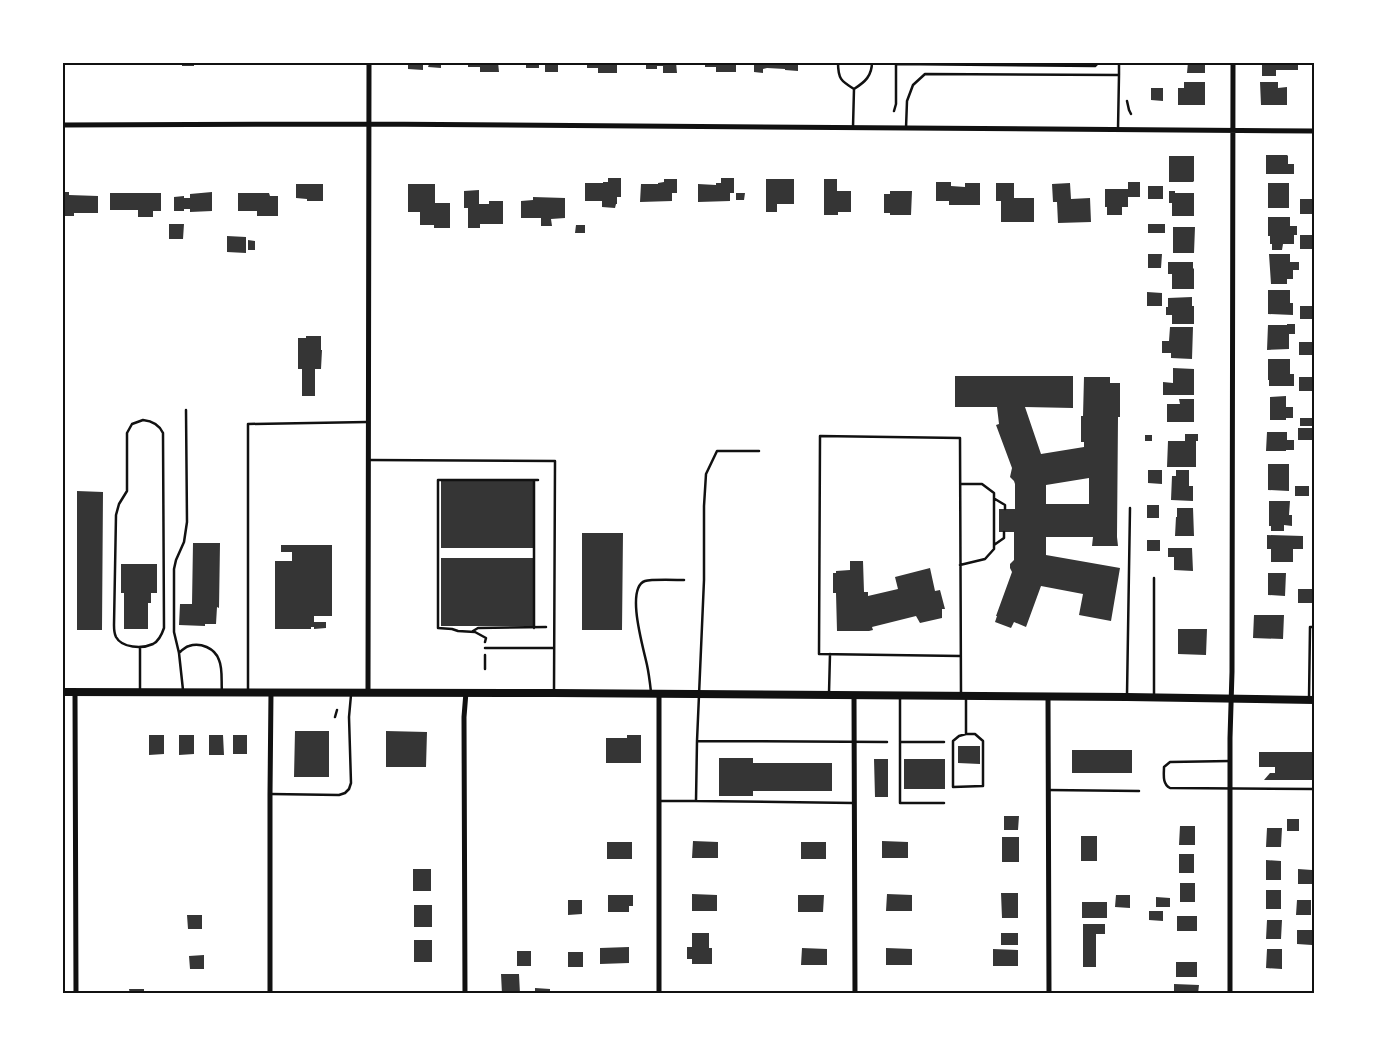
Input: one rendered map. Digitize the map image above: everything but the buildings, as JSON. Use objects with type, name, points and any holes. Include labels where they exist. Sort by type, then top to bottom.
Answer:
[{"type":"main road","points":[[62,692],[466,692],[1154,697],[1312,700]]},
{"type":"street","points":[[368,692],[369,62]]},
{"type":"street","points":[[1230,994],[1232,62]]},
{"type":"street","points":[[62,125],[369,124],[1314,131]]},
{"type":"street","points":[[75,692],[76,994]]},
{"type":"street","points":[[270,994],[271,692]]},
{"type":"street","points":[[465,994],[464,717],[466,692]]},
{"type":"street","points":[[655,694],[660,801],[660,994]]},
{"type":"street","points":[[854,695],[855,994]]},
{"type":"street","points":[[1048,696],[1048,994]]},
{"type":"lane","points":[[838,62],[838,74],[842,80],[854,89]]},
{"type":"lane","points":[[854,89],[868,78],[872,69],[872,62]]},
{"type":"lane","points":[[1118,129],[1119,62]]},
{"type":"lane","points":[[906,128],[907,101],[913,85],[925,74],[1119,75]]},
{"type":"lane","points":[[853,127],[854,89]]},
{"type":"lane","points":[[183,692],[179,653],[174,632],[174,569],[186,532],[186,410]]},
{"type":"lane","points":[[148,420],[161,428],[163,432],[164,628],[154,644],[140,647],[121,643],[114,632],[115,522],[119,504],[127,492],[128,427],[136,422],[148,420]]},
{"type":"lane","points":[[248,692],[248,424],[369,422]]},
{"type":"lane","points":[[960,656],[819,654],[820,436],[960,438],[960,656],[966,734]]},
{"type":"lane","points":[[696,801],[706,474],[717,451],[759,450]]},
{"type":"lane","points":[[369,460],[555,461],[554,693]]},
{"type":"lane","points":[[960,484],[982,484],[994,493],[994,549],[985,559],[960,565]]},
{"type":"lane","points":[[994,499],[1005,505],[1005,509]]},
{"type":"lane","points":[[1127,697],[1130,508]]},
{"type":"lane","points":[[994,544],[1004,538],[1004,532]]},
{"type":"lane","points":[[1154,578],[1154,697]]},
{"type":"lane","points":[[655,694],[638,628],[636,596],[638,586],[645,581],[684,580]]},
{"type":"lane","points":[[1312,700],[1310,627],[1314,627]]},
{"type":"lane","points":[[179,653],[190,646],[196,645],[203,646],[216,653],[221,666],[222,692]]},
{"type":"lane","points":[[140,647],[140,692]]},
{"type":"lane","points":[[485,648],[554,648]]},
{"type":"lane","points":[[829,695],[830,654]]},
{"type":"lane","points":[[270,794],[339,794],[345,793],[349,789],[351,775],[349,717],[352,692]]},
{"type":"lane","points":[[900,695],[900,803],[944,803]]},
{"type":"lane","points":[[966,734],[976,734],[983,741],[983,786],[953,786],[953,741],[959,736],[966,734]]},
{"type":"lane","points":[[697,741],[887,742]]},
{"type":"lane","points":[[900,742],[944,742]]},
{"type":"lane","points":[[1230,761],[1170,762],[1164,767],[1164,782],[1170,788],[1314,789]]},
{"type":"lane","points":[[1048,790],[1139,791]]},
{"type":"lane","points":[[660,801],[853,804]]},
{"type":"path","points":[[888,62],[896,64],[1095,66],[1099,62]]},
{"type":"path","points":[[894,111],[896,104],[896,64]]},
{"type":"path","points":[[485,669],[486,638],[475,632],[438,628],[438,480],[538,480]]},
{"type":"path","points":[[534,480],[534,628]]},
{"type":"path","points":[[472,632],[478,628],[554,628]]},
{"type":"path","points":[[336,717],[337,710]]}]
